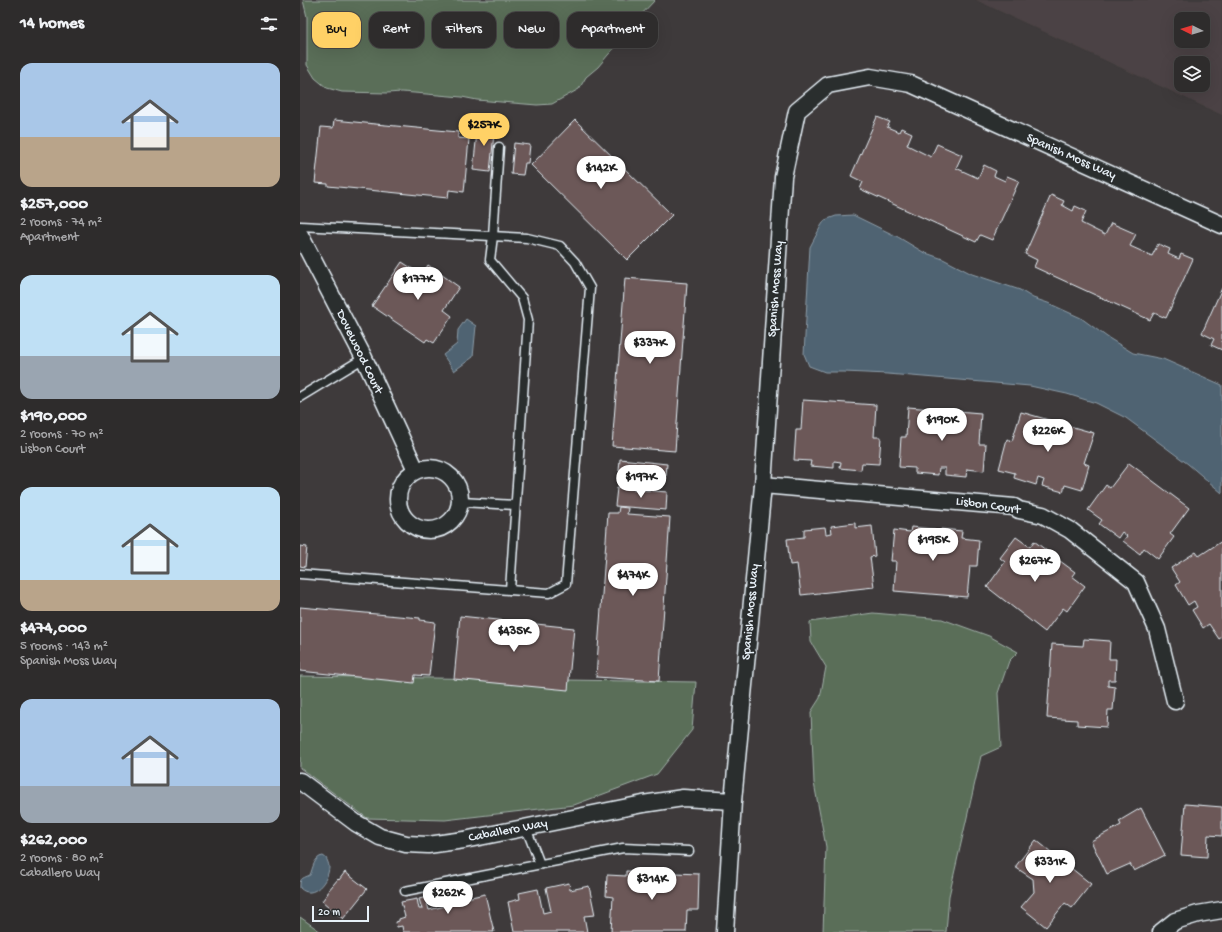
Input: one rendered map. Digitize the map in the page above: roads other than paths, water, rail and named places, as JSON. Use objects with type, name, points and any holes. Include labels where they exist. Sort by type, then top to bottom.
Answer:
[{"type":"street","name":"Spanish Moss Way","points":[[725,932],[733,801],[764,485],[783,176],[797,112],[828,85],[870,77],[911,84],[1222,225]]},
{"type":"street","name":"Dovewood Court","points":[[300,234],[364,358],[416,470]]},
{"type":"street","points":[[435,468],[445,471],[453,478],[458,486],[461,496],[460,502],[456,516],[449,524],[441,529],[430,531],[420,529],[410,524],[403,517],[398,507],[398,496],[401,486],[407,477],[416,470],[435,468]]},
{"type":"street","name":"Lisbon Court","points":[[764,485],[1014,507],[1019,510],[1043,515],[1070,530],[1136,582],[1157,629],[1176,701]]},
{"type":"street","name":"Caballero Way","points":[[300,781],[356,823],[380,837],[406,844],[428,845],[464,840],[643,804],[683,798],[733,801]]},
{"type":"street","points":[[1162,932],[1176,921],[1198,914],[1222,910]]},
{"type":"lane","points":[[499,148],[490,260],[522,298],[528,320],[510,590]]},
{"type":"lane","points":[[300,234],[493,236],[527,238],[560,246],[575,262],[590,288],[566,584],[549,593],[300,574]]},
{"type":"lane","points":[[300,397],[364,358]]},
{"type":"lane","points":[[460,502],[516,505]]},
{"type":"lane","points":[[526,828],[540,864]]},
{"type":"lane","points":[[405,891],[623,848],[689,851]]},
{"type":"water","points":[[853,215],[898,237],[923,252],[943,259],[972,274],[1020,290],[1033,298],[1081,318],[1107,337],[1133,353],[1163,359],[1222,385],[1222,493],[1188,464],[1126,418],[1096,403],[1067,394],[1030,386],[888,374],[825,372],[809,366],[804,354],[810,247],[825,220],[836,216]]},
{"type":"water","points":[[466,319],[476,326],[473,357],[454,371],[443,355],[457,344],[458,330]]},
{"type":"water","points":[[323,856],[326,858],[329,866],[323,883],[315,890],[310,892],[300,888],[300,882],[303,878],[310,875],[318,858]]}]
